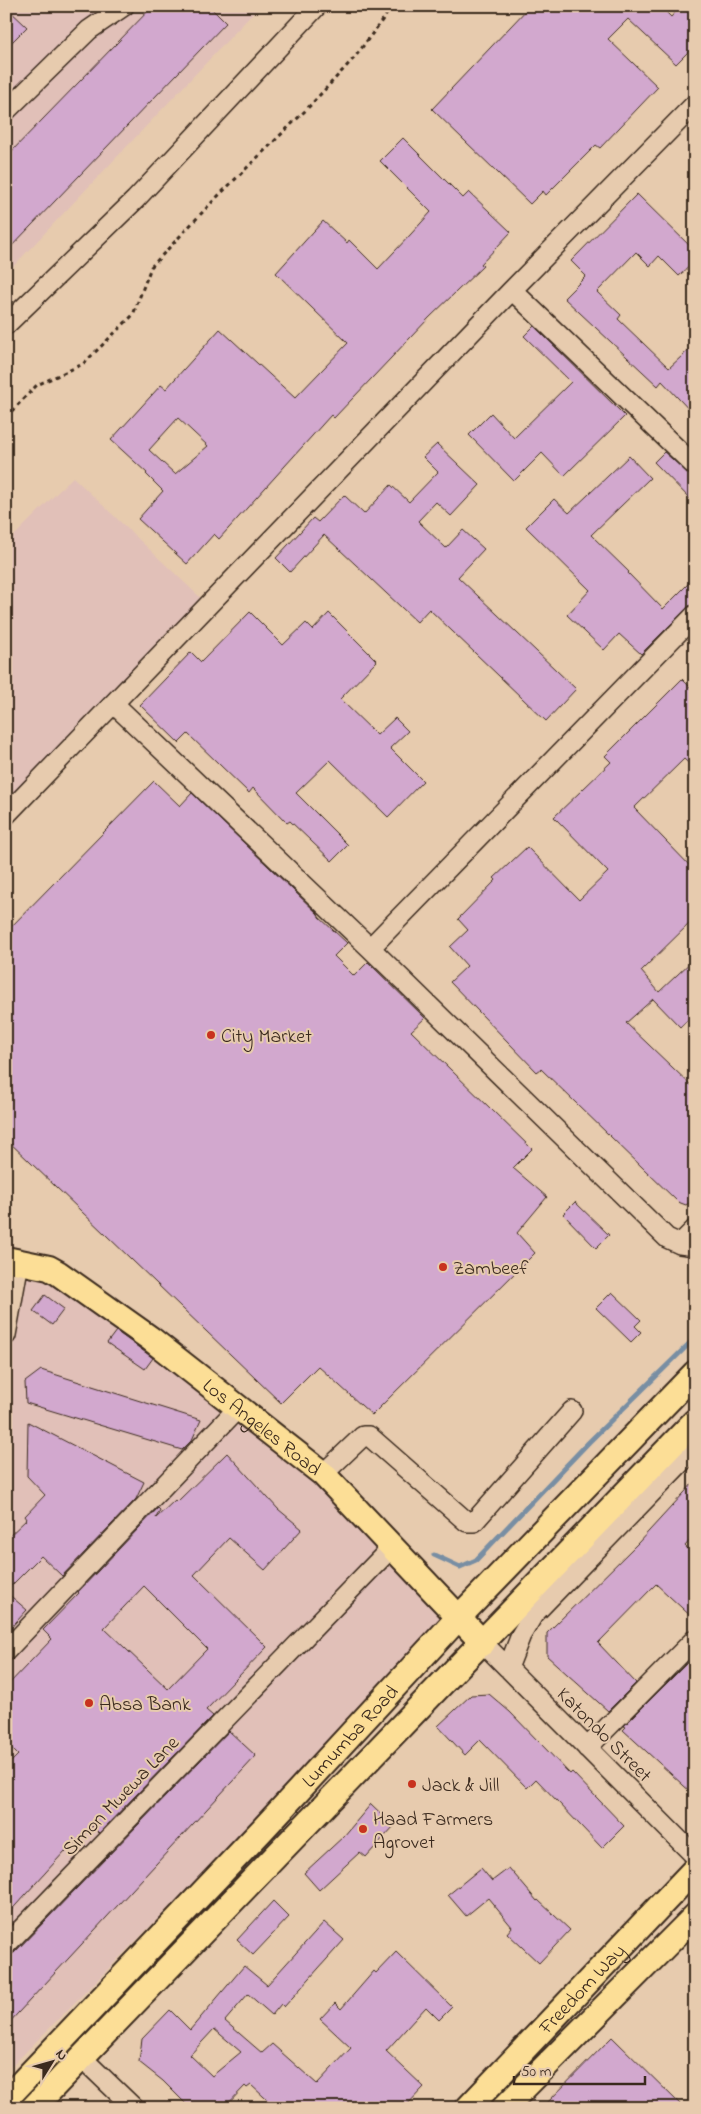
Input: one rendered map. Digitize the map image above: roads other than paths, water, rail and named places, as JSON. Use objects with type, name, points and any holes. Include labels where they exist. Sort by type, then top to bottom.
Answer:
[{"type":"main road","name":"Los Angeles Road","points":[[13,1260],[50,1268],[58,1273],[152,1339],[323,1474],[483,1643]]},
{"type":"main road","name":"Lumumba Road","points":[[6,2099],[263,1829],[459,1617],[695,1373]]},
{"type":"main road","name":"Lumumba Road","points":[[32,2108],[695,1422]]},
{"type":"main road","name":"Freedom Way","points":[[468,2108],[695,1869]]},
{"type":"main road","name":"Freedom Way","points":[[504,2108],[695,1916]]},
{"type":"street","points":[[6,111],[89,30],[124,6]]},
{"type":"street","points":[[6,325],[135,200],[318,6]]},
{"type":"street","points":[[6,815],[512,290],[695,104]]},
{"type":"street","points":[[512,290],[695,466]]},
{"type":"street","points":[[370,948],[695,615]]},
{"type":"street","points":[[114,704],[370,948],[667,1238],[687,1245],[695,1229]]},
{"type":"street","points":[[6,1335],[13,1260]]},
{"type":"street","points":[[6,1651],[239,1407]]},
{"type":"street","points":[[323,1474],[363,1436],[369,1436],[467,1522],[474,1522],[572,1412]]},
{"type":"street","points":[[508,1668],[521,1635],[533,1615],[695,1448]]},
{"type":"street","name":"Simon Mwewa Lane","points":[[6,1945],[392,1547]]},
{"type":"street","points":[[588,1748],[695,1639]]},
{"type":"street","name":"Katondo Street","points":[[483,1643],[695,1856]]},
{"type":"street","points":[[81,2057],[134,2108]]},
{"type":"waterway","points":[[434,1555],[460,1567],[476,1560],[589,1442],[695,1338]]},
{"type":"place","name":"City Market","points":[[211,1035]]},
{"type":"place","name":"Zambeef","points":[[443,1267]]},
{"type":"place","name":"Absa Bank","points":[[89,1703]]},
{"type":"place","name":"Jack & Jill","points":[[412,1784]]},
{"type":"place","name":"Haad Farmers Agrovet","points":[[363,1829]]}]
